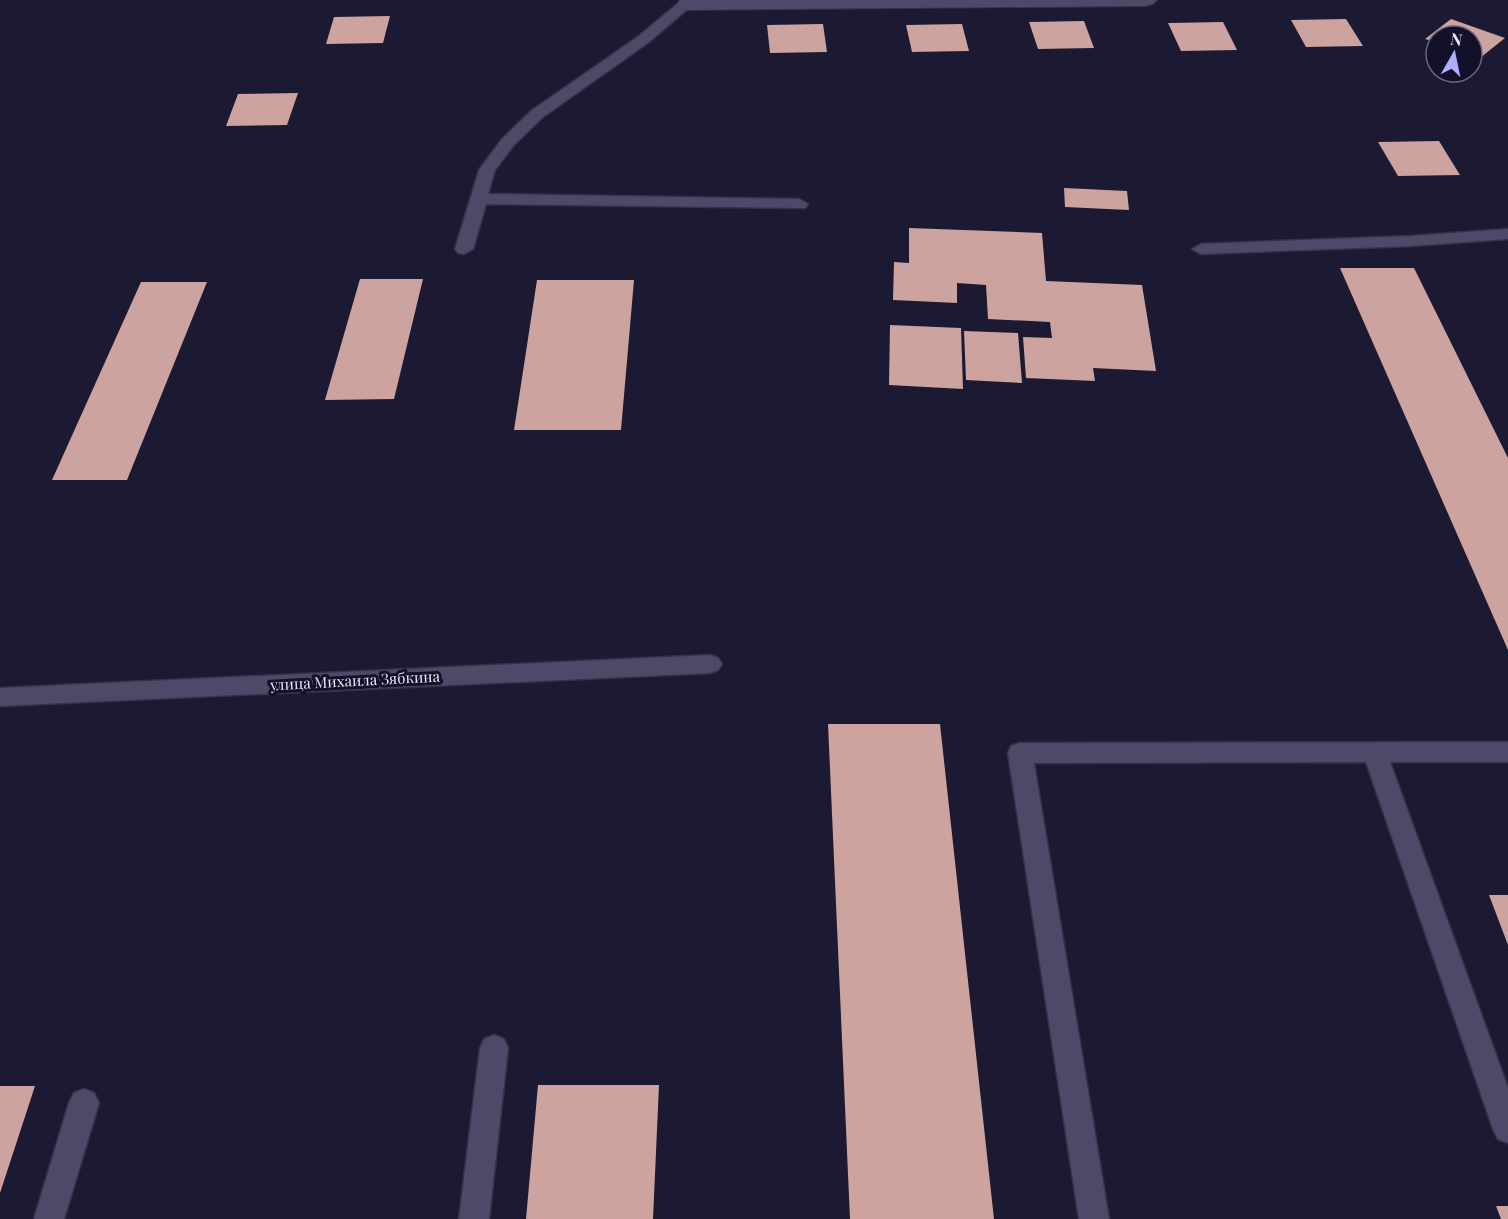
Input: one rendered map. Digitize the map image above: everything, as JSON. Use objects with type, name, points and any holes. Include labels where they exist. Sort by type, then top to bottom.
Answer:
[{"type":"street","points":[[689,2],[1146,0]]},
{"type":"lane","points":[[464,249],[487,170],[508,142],[537,114],[644,39],[689,2]]},
{"type":"lane","points":[[478,199],[799,204]]},
{"type":"lane","points":[[1201,249],[1411,241],[1508,234]]},
{"type":"lane","name":"улица Михаила Зябкина","points":[[0,697],[710,664]]},
{"type":"lane","points":[[1094,1219],[1020,753],[1508,752]]},
{"type":"lane","points":[[1375,753],[1508,1129]]},
{"type":"lane","points":[[474,1219],[494,1048]]},
{"type":"lane","points":[[49,1219],[84,1103]]},
{"type":"building","points":[[390,16],[383,43],[326,44],[334,17]]},
{"type":"building","points":[[1346,19],[1363,46],[1306,47],[1291,20]]},
{"type":"building","points":[[1451,19],[1465,24],[1444,24]]},
{"type":"building","points":[[1084,21],[1094,48],[1038,49],[1029,22]]},
{"type":"building","points":[[1223,22],[1237,50],[1181,51],[1168,23]]},
{"type":"building","points":[[823,24],[827,52],[770,53],[767,25]]},
{"type":"building","points":[[962,24],[969,51],[912,52],[906,25]]},
{"type":"building","points":[[1484,31],[1505,38],[1484,55]]},
{"type":"building","points":[[298,93],[287,125],[226,126],[238,94]]},
{"type":"building","points":[[1439,141],[1460,175],[1398,176],[1378,142]]},
{"type":"building","points":[[1064,188],[1127,191],[1129,210],[1065,207]]},
{"type":"building","points":[[909,228],[1042,233],[1046,281],[1142,285],[1156,371],[1093,368],[1095,381],[1026,378],[1023,337],[1052,338],[1050,322],[988,319],[986,285],[957,283],[957,303],[893,300],[894,262],[909,263]]},
{"type":"building","points":[[1340,268],[1414,268],[1508,458],[1508,650]]},
{"type":"building","points":[[360,279],[423,279],[394,399],[325,400]]},
{"type":"building","points":[[537,280],[634,280],[621,430],[514,430]]},
{"type":"building","points":[[141,282],[207,282],[127,480],[52,480]]},
{"type":"building","points":[[890,325],[961,328],[963,389],[889,385]]},
{"type":"building","points":[[964,331],[1018,333],[1022,383],[966,380]]},
{"type":"building","points":[[828,724],[940,724],[994,1219],[850,1219]]},
{"type":"building","points":[[1489,895],[1508,895],[1508,945]]},
{"type":"building","points":[[538,1085],[659,1085],[653,1219],[526,1219]]},
{"type":"building","points":[[0,1086],[35,1086],[0,1193]]},
{"type":"building","points":[[1496,1206],[1508,1206],[1508,1219],[1501,1219]]}]
